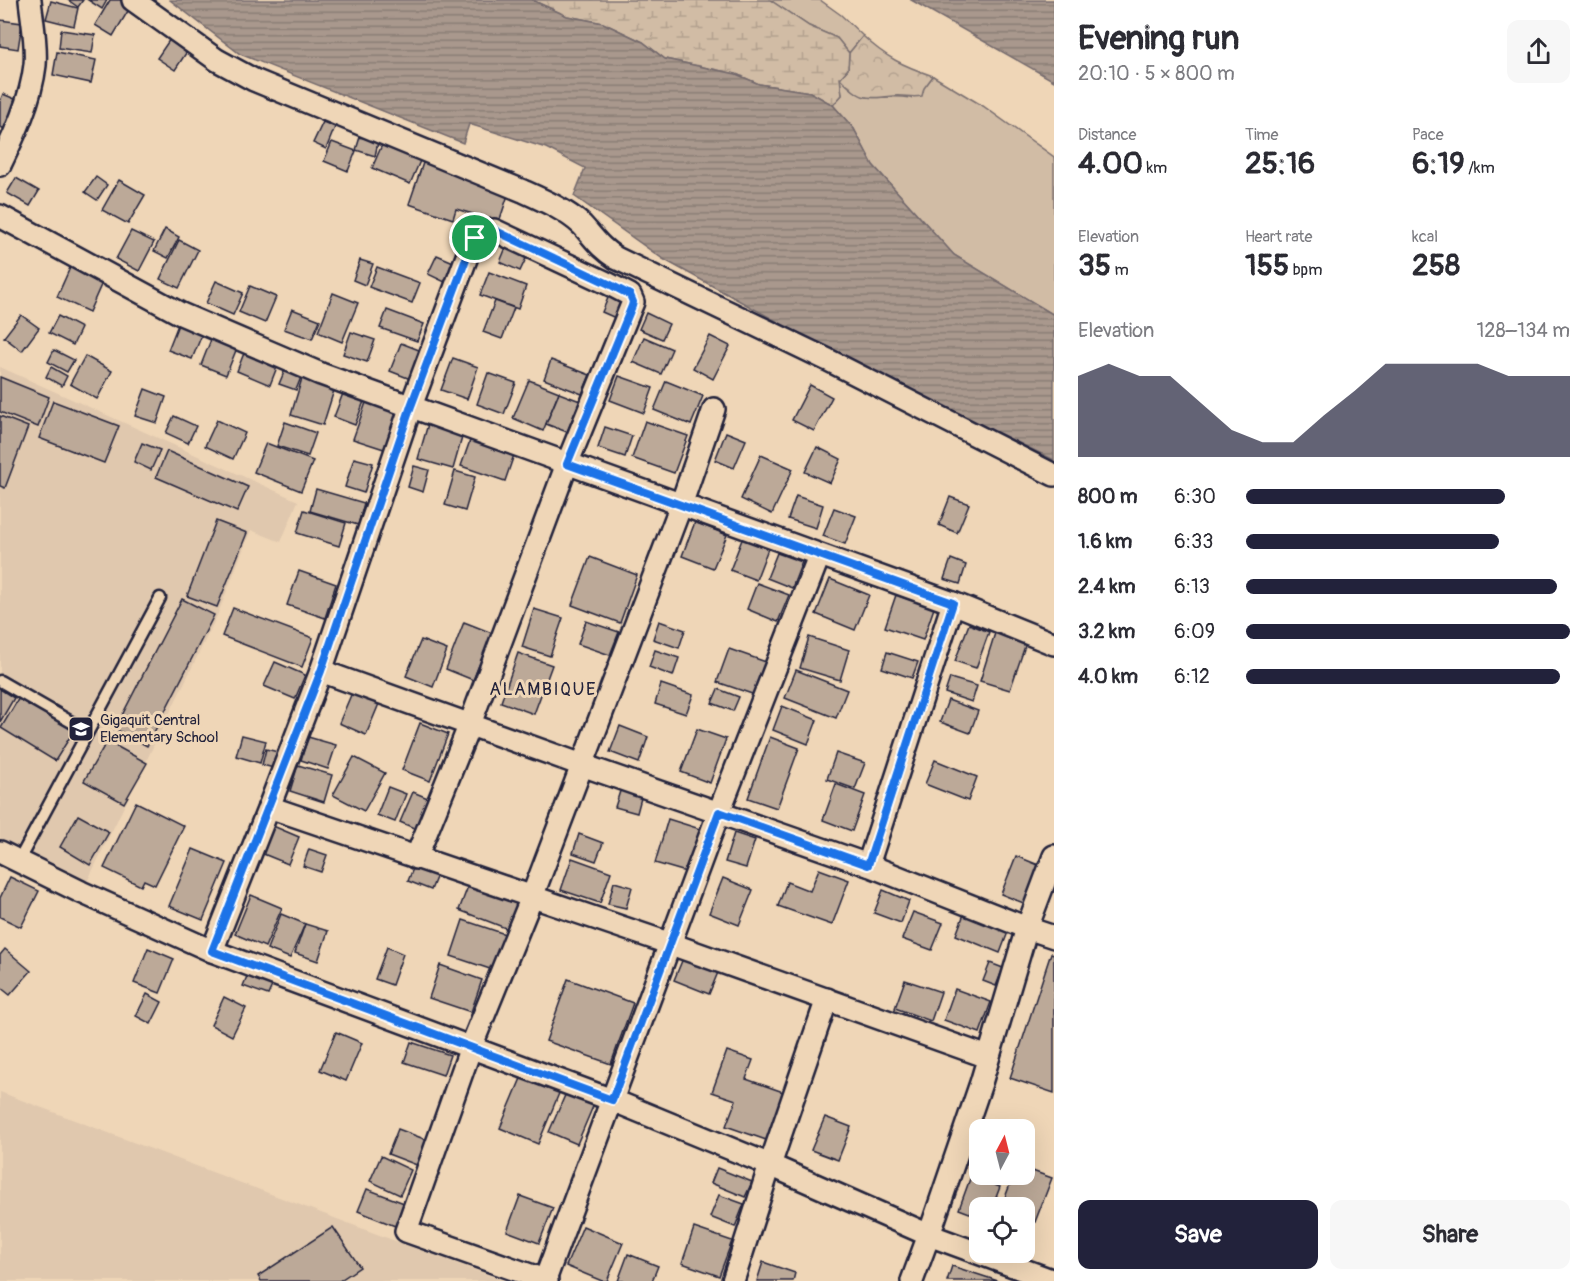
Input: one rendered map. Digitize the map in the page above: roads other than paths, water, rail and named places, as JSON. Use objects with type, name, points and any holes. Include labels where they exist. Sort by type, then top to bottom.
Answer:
[{"type":"street","points":[[0,165],[15,134],[31,84],[35,63],[30,0]]},
{"type":"street","points":[[134,0],[217,60],[264,84],[552,205],[581,225],[596,243],[616,258],[828,360],[1054,475]]},
{"type":"street","points":[[0,216],[181,314],[321,374],[953,603],[1054,644]]},
{"type":"street","points":[[212,951],[321,671],[411,406],[472,243],[480,233],[494,230],[630,295],[632,306],[567,464],[470,724],[416,858]]},
{"type":"street","points":[[714,409],[681,505],[532,897],[471,1047],[406,1231],[546,1280],[719,812],[819,556]]},
{"type":"street","points":[[868,865],[953,603]]},
{"type":"street","points":[[321,671],[868,865],[1054,937]]},
{"type":"street","points":[[269,807],[671,944],[988,1058]]},
{"type":"street","points":[[912,1281],[988,1058],[1027,928],[1054,856]]},
{"type":"street","points":[[9,857],[212,951],[612,1100],[770,1165],[929,1236],[1054,1281]]},
{"type":"street","points":[[733,1281],[827,999]]},
{"type":"lane","points":[[9,857],[87,731],[160,598]]},
{"type":"lane","points":[[0,681],[87,731]]},
{"type":"place","name":"Gigaquit Central Elementary School","points":[[81,729]]},
{"type":"district","name":"ALAMBIQUE","points":[[543,689]]}]
